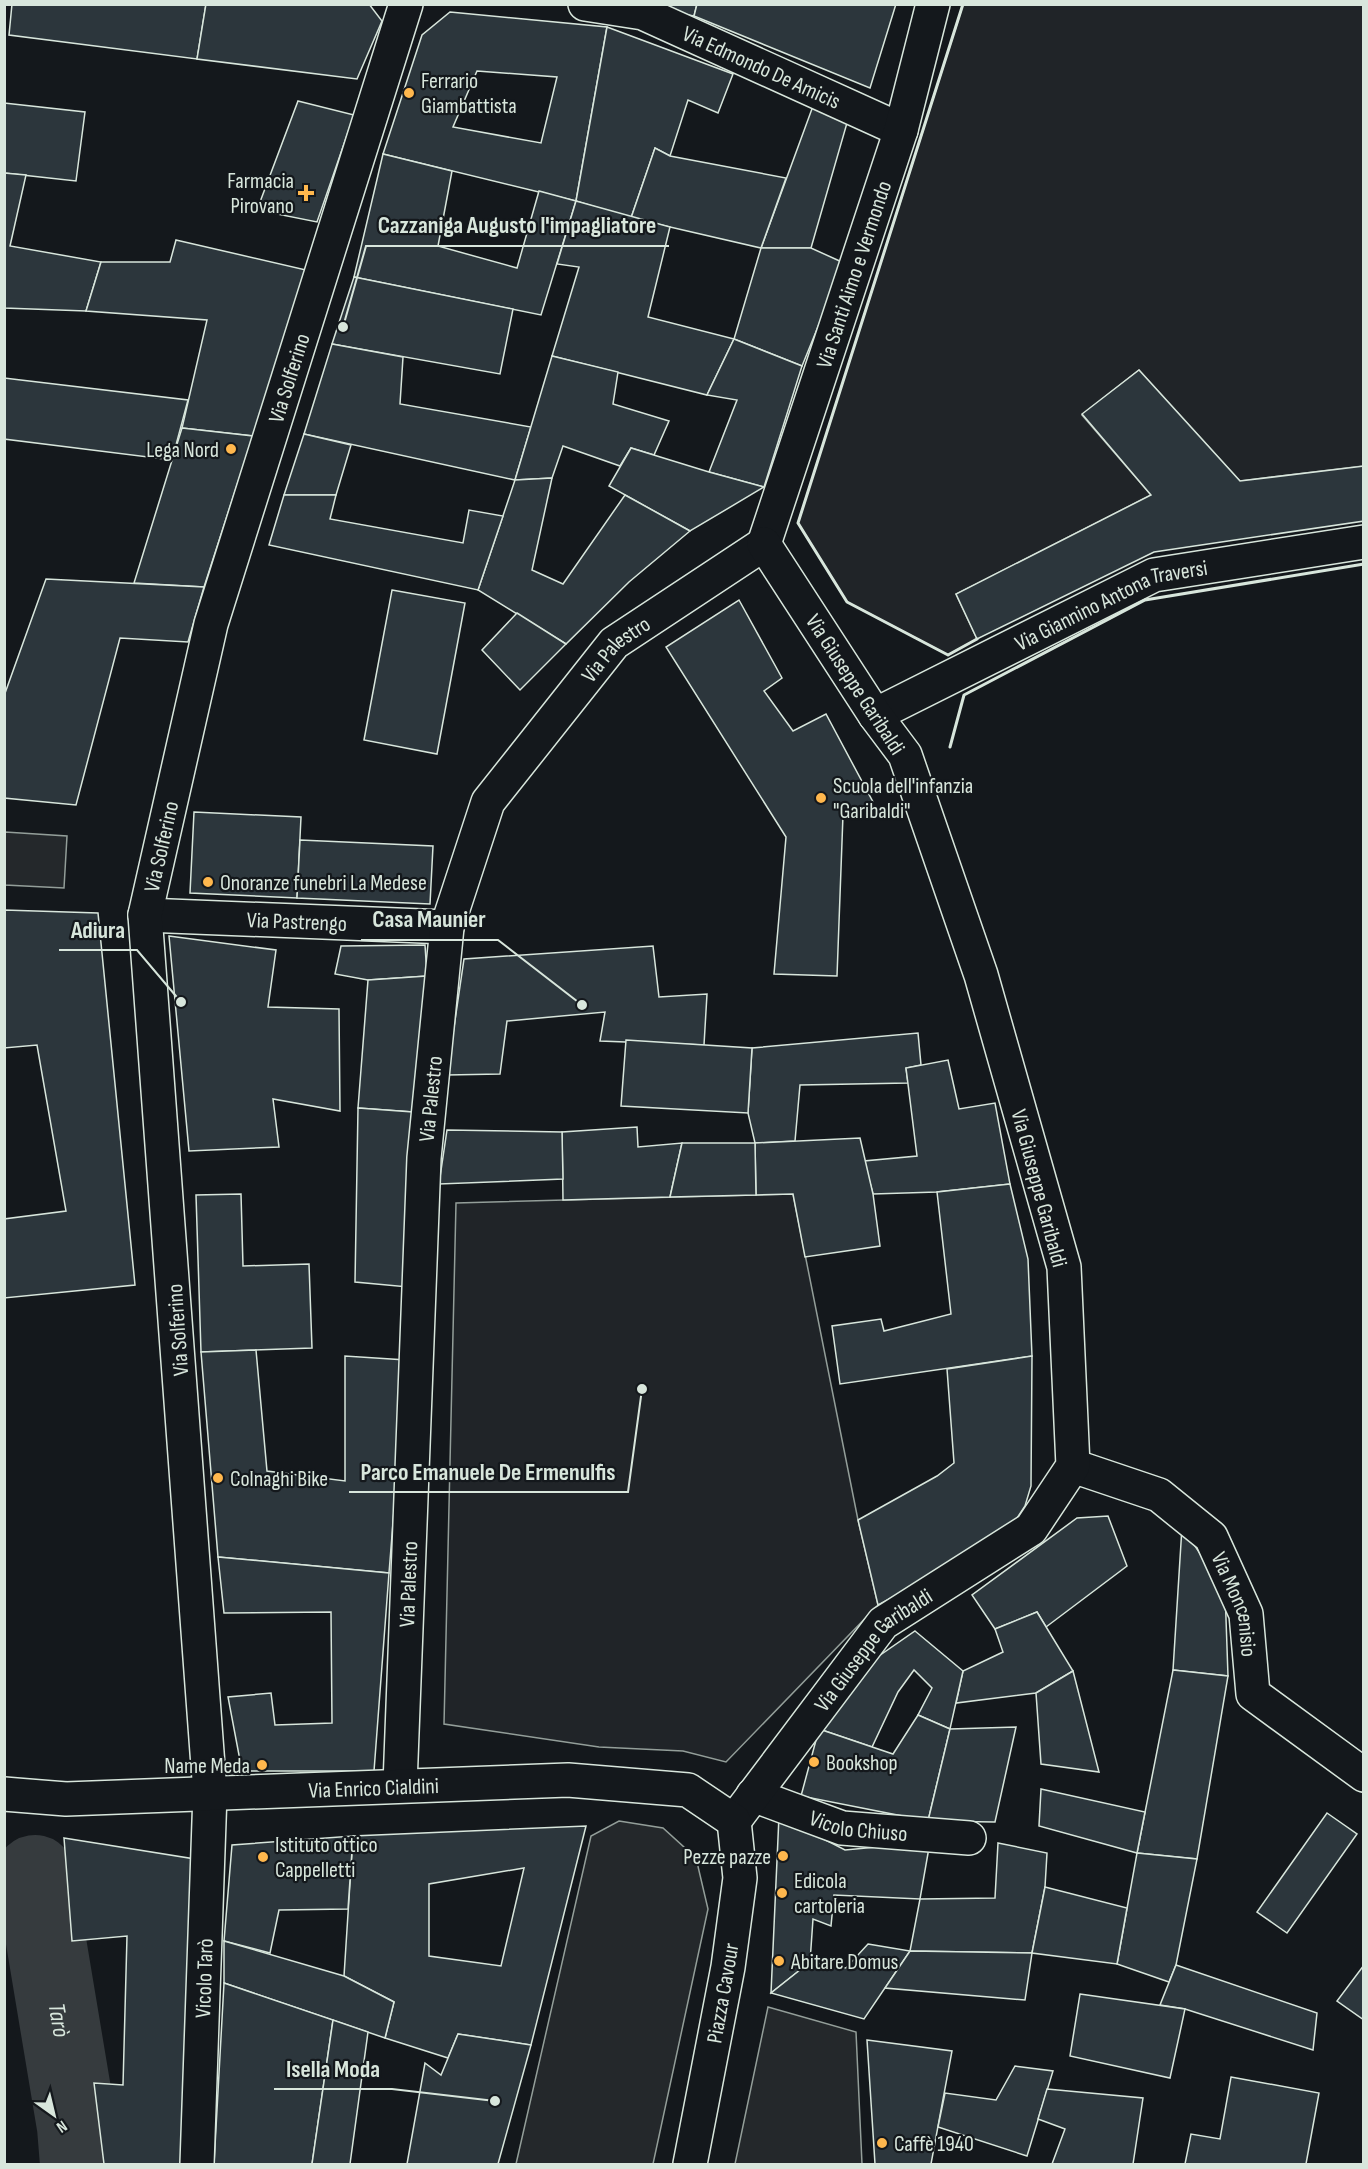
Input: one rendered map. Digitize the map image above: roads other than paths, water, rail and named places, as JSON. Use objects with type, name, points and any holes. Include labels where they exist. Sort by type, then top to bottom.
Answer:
[{"type":"street","name":"Via Solferino","points":[[210,1793],[145,915],[212,624],[406,4]]},
{"type":"street","name":"Via Edmondo De Amicis","points":[[585,4],[643,14],[901,130]]},
{"type":"street","name":"Via Santi Aimo e Vermondo","points":[[764,544],[901,130],[933,4]]},
{"type":"street","name":"Via Giannino Antona Traversi","points":[[875,715],[1154,575],[1364,542]]},
{"type":"street","name":"Via Giuseppe Garibaldi","points":[[743,1808],[883,1623],[1031,1529],[1073,1466],[1064,1267],[977,964],[905,755],[875,715],[764,544]]},
{"type":"street","name":"Via Palestro","points":[[400,1785],[424,1158],[447,927],[488,802],[614,643],[764,544]]},
{"type":"street","name":"Via Pastrengo","points":[[145,915],[447,927]]},
{"type":"street","name":"Via Moncenisio","points":[[1073,1466],[1160,1495],[1211,1537],[1246,1614],[1253,1694],[1364,1775]]},
{"type":"street","name":"Via Enrico Cialdini","points":[[4,1794],[66,1799],[568,1780],[688,1790],[743,1808]]},
{"type":"street","name":"Vicolo Tarò","points":[[196,2164],[210,1793]]},
{"type":"street","name":"Vicolo Chiuso","points":[[743,1808],[842,1828],[969,1838]]},
{"type":"street","name":"Piazza Cavour","points":[[690,2164],[728,1967],[740,1878],[743,1808]]},
{"type":"waterway","name":"Tarò","points":[[35,1875],[77,2127],[80,2164]]},
{"type":"place","name":"Ferrario Giambattista","points":[[409,93]]},
{"type":"place","name":"Farmacia Pirovano","points":[[306,193]]},
{"type":"place","name":"Cazzaniga Augusto l'impagliatore","points":[[343,327]]},
{"type":"place","name":"Lega Nord","points":[[231,449]]},
{"type":"place","name":"Scuola dell'infanzia \"Garibaldi\"","points":[[821,798]]},
{"type":"place","name":"Onoranze funebri La Medese","points":[[208,882]]},
{"type":"place","name":"Adiura","points":[[181,1002]]},
{"type":"place","name":"Casa Maunier","points":[[582,1005]]},
{"type":"place","name":"Parco Emanuele De Ermenulfis","points":[[642,1389]]},
{"type":"place","name":"Colnaghi Bike","points":[[218,1478]]},
{"type":"place","name":"Bookshop","points":[[814,1762]]},
{"type":"place","name":"Name Meda","points":[[262,1765]]},
{"type":"place","name":"Pezze pazze","points":[[783,1856]]},
{"type":"place","name":"Istituto ottico Cappelletti","points":[[263,1857]]},
{"type":"place","name":"Edicola cartoleria","points":[[782,1893]]},
{"type":"place","name":"Abitare Domus","points":[[779,1961]]},
{"type":"place","name":"Isella Moda","points":[[495,2101]]},
{"type":"place","name":"Caffè 1940","points":[[882,2143]]}]
